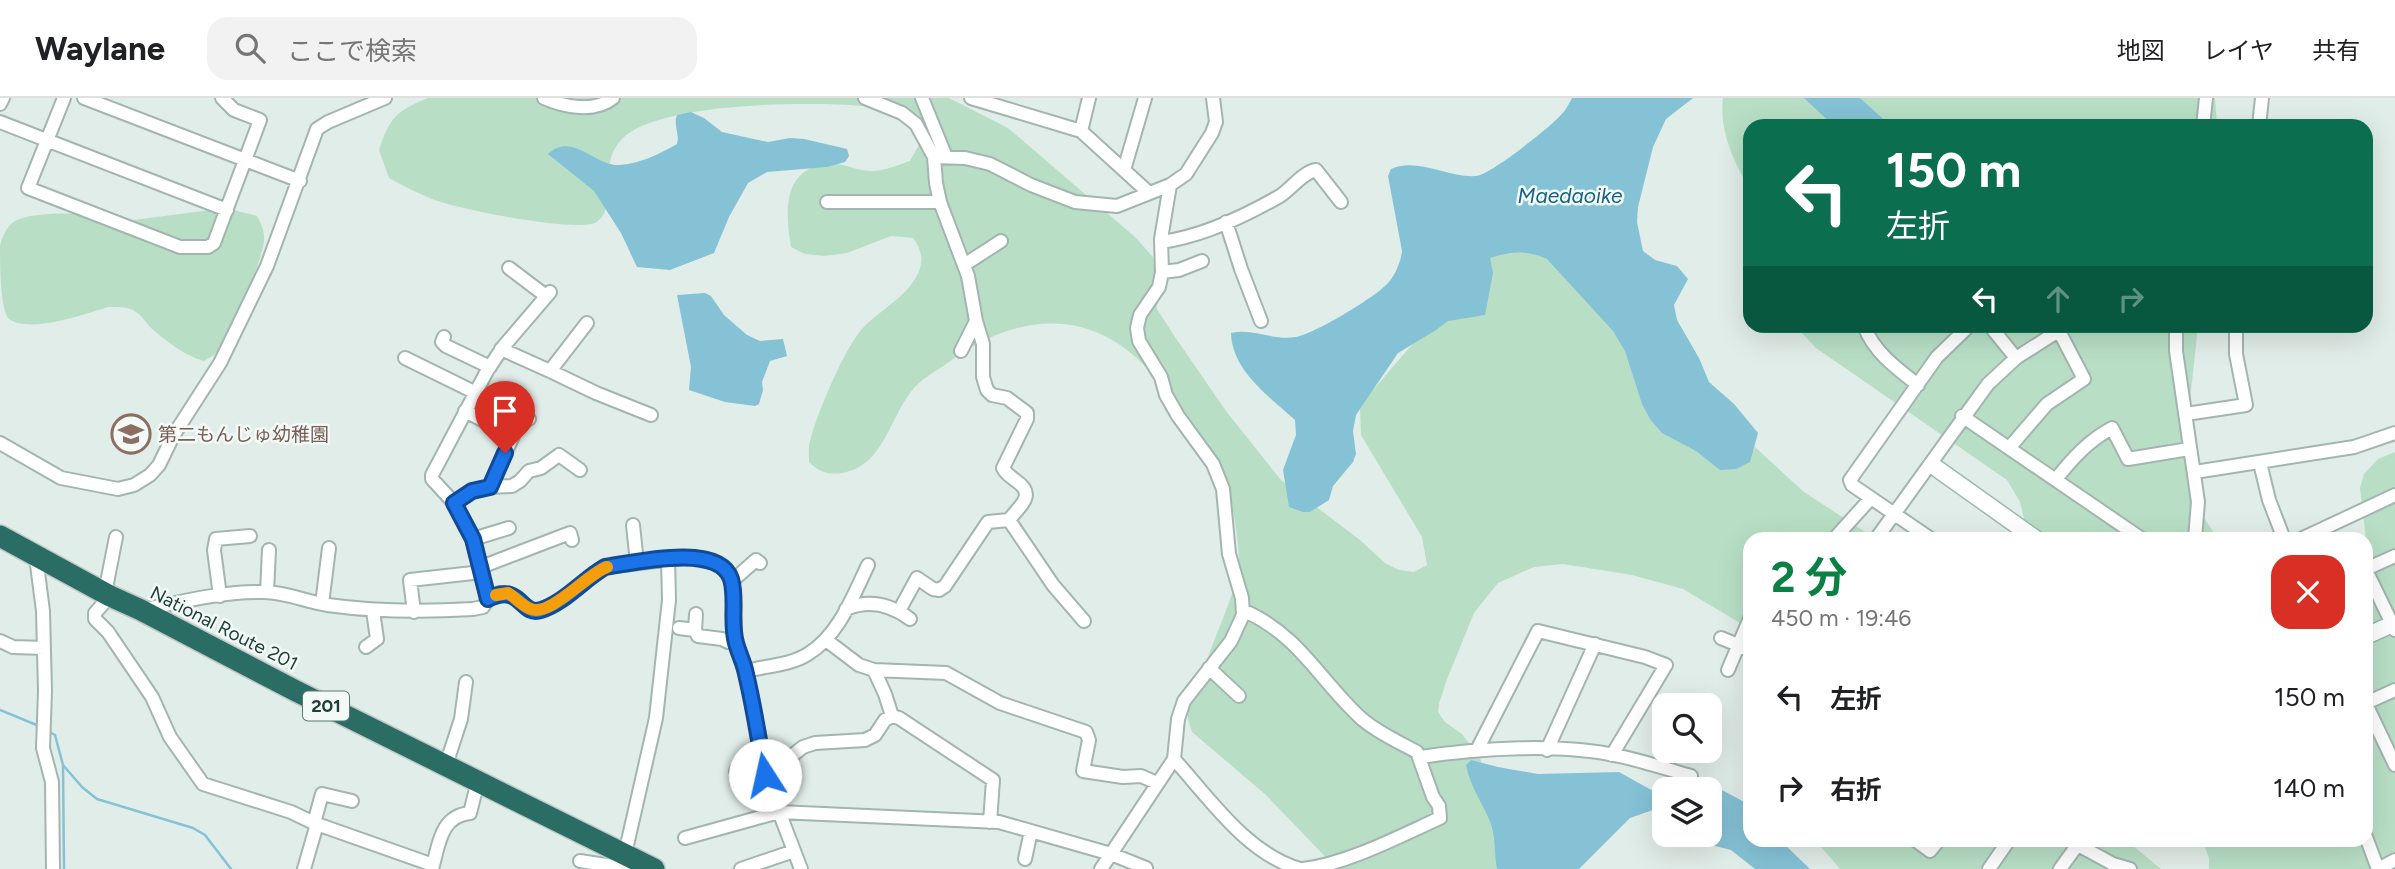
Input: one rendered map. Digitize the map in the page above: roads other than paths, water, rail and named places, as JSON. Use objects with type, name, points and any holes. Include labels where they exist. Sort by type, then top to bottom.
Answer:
[{"type":"highway","name":"National Route 201","points":[[0,536],[107,595],[478,781],[625,864],[654,869]]},
{"type":"street","points":[[0,104],[3,98]]},
{"type":"street","points":[[64,98],[27,188],[180,247],[208,247],[214,243],[260,120],[234,110],[222,98]]},
{"type":"street","points":[[84,98],[300,181]]},
{"type":"street","points":[[0,443],[61,478],[118,489],[134,485],[150,475],[159,465],[173,436],[220,363],[267,267],[317,129],[364,103],[385,98]]},
{"type":"street","points":[[544,98],[592,107],[607,103],[612,98]]},
{"type":"street","points":[[865,98],[902,113],[915,124],[940,157]]},
{"type":"street","points":[[899,611],[917,578],[933,589],[940,590],[945,586],[988,522],[1009,520],[1026,497],[1027,491],[1003,468],[1027,419],[1027,413],[1007,398],[992,395],[987,390],[983,377],[983,344],[964,265],[940,202],[940,157],[922,98]]},
{"type":"street","points":[[971,98],[1081,131],[1149,192]]},
{"type":"street","points":[[1081,131],[1089,98]]},
{"type":"street","points":[[1124,170],[1145,98]]},
{"type":"street","points":[[940,157],[965,158],[990,164],[1031,185],[1075,202],[1116,206],[1170,185],[1186,174],[1216,122],[1213,98]]},
{"type":"street","points":[[2204,119],[2206,98]]},
{"type":"street","points":[[2260,119],[2262,98]]},
{"type":"street","points":[[0,122],[227,210]]},
{"type":"street","points":[[1161,242],[1175,240],[1226,222],[1290,190],[1310,171],[1316,170],[1341,202]]},
{"type":"street","points":[[1101,869],[1174,759],[1178,719],[1184,701],[1231,641],[1243,615],[1242,598],[1229,554],[1223,489],[1213,464],[1178,416],[1166,395],[1161,377],[1139,341],[1137,328],[1140,315],[1159,287],[1162,272],[1161,242],[1170,185]]},
{"type":"street","points":[[827,202],[940,202]]},
{"type":"street","points":[[1226,222],[1261,321]]},
{"type":"street","points":[[964,265],[1001,241]]},
{"type":"street","points":[[1162,272],[1179,270],[1202,261]]},
{"type":"street","points":[[488,599],[473,539],[454,503],[432,479],[432,475],[475,392],[501,349],[548,294],[509,268]]},
{"type":"street","points":[[961,351],[976,321]]},
{"type":"street","points":[[550,371],[587,323]]},
{"type":"street","points":[[1866,333],[1883,357],[1918,385]]},
{"type":"street","points":[[1921,532],[1852,485],[1850,480],[1937,357],[1962,333]]},
{"type":"street","points":[[1996,333],[2016,358]]},
{"type":"street","points":[[1881,532],[1932,465],[1962,416],[1987,384],[2016,358],[2053,333]]},
{"type":"street","points":[[2009,449],[2047,404],[2084,379],[2065,333]]},
{"type":"street","points":[[2176,333],[2176,351],[2198,502],[2196,532]]},
{"type":"street","points":[[2186,414],[2246,405],[2236,354],[2236,333]]},
{"type":"street","points":[[444,337],[442,342],[446,346],[490,367]]},
{"type":"street","points":[[501,349],[651,415]]},
{"type":"street","points":[[405,358],[529,419]]},
{"type":"street","points":[[465,411],[513,436],[490,487]]},
{"type":"street","points":[[505,432],[514,412]]},
{"type":"street","points":[[1962,416],[2132,532]]},
{"type":"street","points":[[2056,479],[2078,452],[2094,438],[2112,428],[2127,459],[2189,449]]},
{"type":"street","points":[[2195,472],[2354,447],[2395,433]]},
{"type":"street","points":[[454,503],[472,491],[512,486],[529,471],[541,468],[559,455],[580,470]]},
{"type":"street","points":[[2260,463],[2269,500],[2281,532]]},
{"type":"street","points":[[1932,465],[2026,532]]},
{"type":"street","points":[[2316,532],[2395,495]]},
{"type":"street","points":[[1840,532],[1871,498]]},
{"type":"street","points":[[1009,520],[1053,585],[1084,621]]},
{"type":"street","points":[[633,525],[637,563]]},
{"type":"street","points":[[473,539],[509,528]]},
{"type":"street","points":[[414,612],[410,580],[481,569],[570,533]]},
{"type":"street","points":[[220,596],[214,550],[216,539],[250,536]]},
{"type":"street","points":[[116,537],[107,595],[95,613],[95,619],[108,632],[152,696],[170,737],[203,784],[291,812],[315,824],[432,867],[449,821],[458,814],[471,813],[478,781]]},
{"type":"street","points":[[322,604],[329,548]]},
{"type":"street","points":[[267,592],[270,550]]},
{"type":"street","points":[[2373,567],[2395,556]]},
{"type":"street","points":[[36,557],[43,611],[43,748],[52,782],[52,869]]},
{"type":"street","points":[[580,862],[625,864],[656,718],[669,600],[668,559]]},
{"type":"street","points":[[141,610],[220,596],[267,592],[322,604],[373,611],[414,612],[483,607],[488,599],[499,593],[508,593],[532,610],[540,611],[605,567],[668,559],[707,559],[730,575],[735,641],[746,671],[763,765],[801,869]]},
{"type":"street","points":[[732,582],[756,560],[760,563]]},
{"type":"street","points":[[746,671],[807,655],[826,640],[869,565]]},
{"type":"street","points":[[2373,584],[2394,626],[2373,634]]},
{"type":"street","points":[[846,609],[859,603],[870,602],[899,611],[910,619]]},
{"type":"street","points":[[366,647],[377,639],[373,611]]},
{"type":"street","points":[[1174,759],[1234,825],[1266,853],[1280,863],[1301,869],[1318,867],[1353,855],[1440,818],[1439,806],[1433,797],[1418,752],[1370,726],[1284,634],[1249,613],[1243,615]]},
{"type":"street","points":[[696,614],[695,630],[698,636],[729,642]]},
{"type":"street","points":[[734,625],[727,629],[729,642],[733,655],[740,656]]},
{"type":"street","points":[[679,628],[695,630]]},
{"type":"street","points":[[1476,750],[1538,631],[1646,657],[1666,665],[1612,755]]},
{"type":"street","points":[[1721,638],[1743,648]]},
{"type":"street","points":[[826,640],[859,665],[874,670],[946,673],[1000,703],[1086,732],[1089,740],[1083,771],[1123,777],[1141,776],[1157,783]]},
{"type":"street","points":[[0,641],[13,647],[44,648]]},
{"type":"street","points":[[1547,750],[1595,644]]},
{"type":"street","points":[[1728,670],[1743,649]]},
{"type":"street","points":[[1209,668],[1239,696]]},
{"type":"street","points":[[874,670],[886,694],[892,716]]},
{"type":"street","points":[[446,765],[461,719],[466,682]]},
{"type":"street","points":[[2373,700],[2395,690]]},
{"type":"street","points":[[736,771],[789,758],[803,747],[815,743],[865,740],[875,735],[885,720],[892,716],[989,775],[994,784],[990,822]]},
{"type":"street","points":[[2373,718],[2395,765]]},
{"type":"street","points":[[1420,757],[1476,750],[1583,751],[1612,755],[1691,776]]},
{"type":"street","points":[[304,869],[322,794],[352,800]]},
{"type":"street","points":[[685,838],[779,812],[990,822],[1111,854],[1146,867]]},
{"type":"street","points":[[1025,859],[1031,831]]},
{"type":"street","points":[[1989,869],[2004,847]]},
{"type":"street","points":[[2060,869],[2075,847]]},
{"type":"street","points":[[2087,847],[2113,864],[2130,869]]},
{"type":"street","points":[[2370,847],[2378,869],[2395,860]]},
{"type":"street","points":[[741,869],[794,851]]},
{"type":"water","name":"Maedaoike","points":[[1572,98],[1693,98],[1666,119],[1653,147],[1638,207],[1637,222],[1643,251],[1655,260],[1677,266],[1688,279],[1674,305],[1677,320],[1699,358],[1709,382],[1734,404],[1758,433],[1750,462],[1736,469],[1720,470],[1696,451],[1662,433],[1642,404],[1625,351],[1613,331],[1547,259],[1533,254],[1512,253],[1490,258],[1493,273],[1485,315],[1448,321],[1398,353],[1356,415],[1353,431],[1356,454],[1353,462],[1333,486],[1329,500],[1310,512],[1289,507],[1283,470],[1296,435],[1295,420],[1245,371],[1233,347],[1231,333],[1296,337],[1329,323],[1369,299],[1389,282],[1397,270],[1402,251],[1388,176],[1391,169],[1412,165],[1465,176],[1483,174],[1506,160],[1544,130],[1562,114]]},
{"type":"water","points":[[1804,98],[1860,98],[1883,119],[1826,119]]},
{"type":"water","points":[[691,112],[722,132],[768,142],[790,138],[804,139],[847,149],[849,156],[845,162],[827,167],[767,172],[748,183],[729,217],[714,253],[670,270],[637,267],[621,233],[594,191],[548,154],[566,146],[610,164],[642,161],[677,144],[677,115]]},
{"type":"water","points":[[705,293],[711,296],[724,315],[747,335],[760,341],[783,339],[787,356],[770,361],[762,382],[759,404],[755,406],[725,402],[689,390],[691,367],[677,295]]},
{"type":"water","points":[[1471,760],[1538,774],[1619,772],[1652,790],[1652,810],[1630,818],[1579,869],[1497,869],[1491,824],[1466,765]]},
{"type":"water","points":[[1722,790],[1743,801],[1743,847],[1787,847],[1810,869],[1755,869],[1731,850],[1719,847],[1722,847]]},
{"type":"waterway","points":[[0,710],[39,726]]},
{"type":"waterway","points":[[48,731],[55,735],[63,765],[64,869]]},
{"type":"waterway","points":[[63,765],[82,787],[97,799],[193,828],[205,835],[231,869]]},
{"type":"place","name":"第二もんじゅ幼稚園","points":[[131,434]]}]
